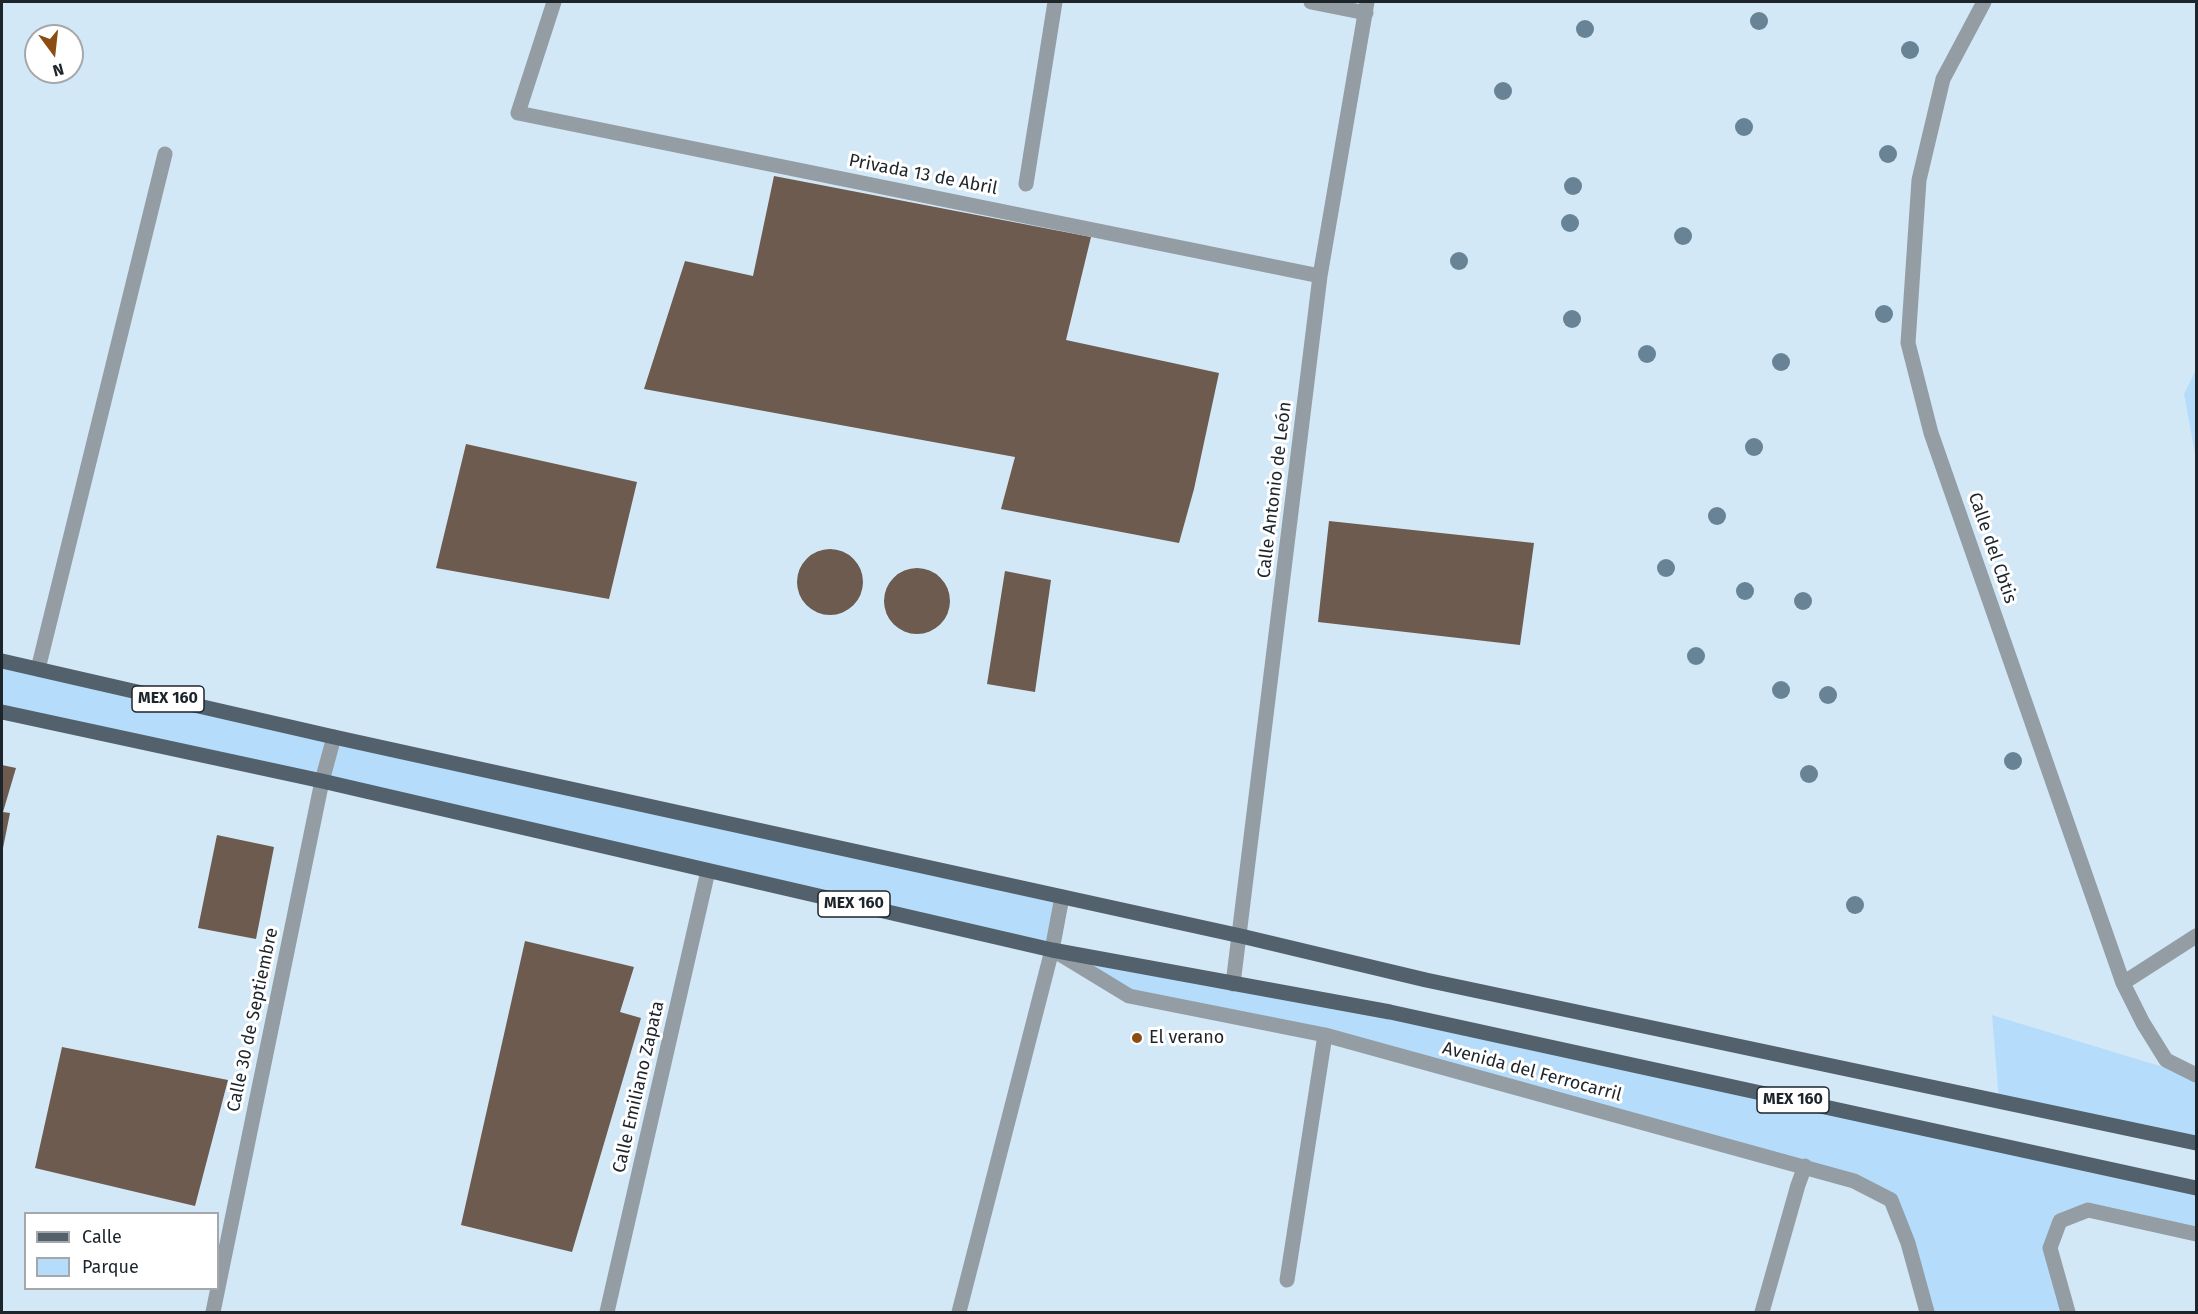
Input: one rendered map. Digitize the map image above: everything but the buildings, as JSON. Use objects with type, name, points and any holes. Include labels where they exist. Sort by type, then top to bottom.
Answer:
[{"type":"main road","name":"MEX 160","points":[[2,661],[334,737],[1241,936],[1426,980],[2196,1143]]},
{"type":"main road","name":"MEX 160","points":[[2,712],[322,781],[1052,950],[1390,1012],[2196,1188]]},
{"type":"street","name":"Privada 13 de Abril","points":[[554,2],[518,112],[1320,276]]},
{"type":"street","points":[[1026,184],[1055,2]]},
{"type":"street","points":[[1311,2],[1367,7]]},
{"type":"street","name":"Calle del Cbtis","points":[[1984,2],[1943,79],[1919,180],[1908,343],[1931,433],[2123,983],[2143,1023],[2166,1060],[2196,1075]]},
{"type":"street","name":"Calle Antonio de León","points":[[1233,984],[1241,936],[1320,276],[1367,7]]},
{"type":"street","points":[[38,669],[165,154]]},
{"type":"street","name":"Calle 30 de Septiembre","points":[[219,1283],[322,781],[334,737]]},
{"type":"street","name":"Calle Emiliano Zapata","points":[[607,1312],[708,871]]},
{"type":"street","points":[[959,1312],[1052,950],[1062,897]]},
{"type":"street","points":[[2123,983],[2196,936]]},
{"type":"street","name":"Avenida del Ferrocarril","points":[[1052,950],[1129,996],[1325,1035],[1854,1181],[1891,1200],[1908,1243],[1927,1312]]},
{"type":"street","points":[[1287,1280],[1325,1035]]},
{"type":"street","points":[[1762,1312],[1805,1166]]},
{"type":"street","points":[[2068,1312],[2050,1248],[2060,1221],[2088,1210],[2196,1234]]},
{"type":"street","name":"Calle 30 de Septiembre","points":[[213,1312],[218,1290]]},
{"type":"green space","points":[[2196,370],[2196,459],[2184,394]]},
{"type":"green space","points":[[2,661],[1062,897],[1052,949],[1233,984],[2196,1188],[2196,1234],[2088,1211],[2060,1221],[2050,1248],[2068,1312],[1927,1312],[1891,1200],[1854,1181],[1325,1035],[1129,996],[1052,950],[2,712]]},
{"type":"green space","points":[[1992,1015],[2196,1077],[2196,1143],[1999,1101]]},
{"type":"place","name":"El verano","points":[[1137,1038]]}]
